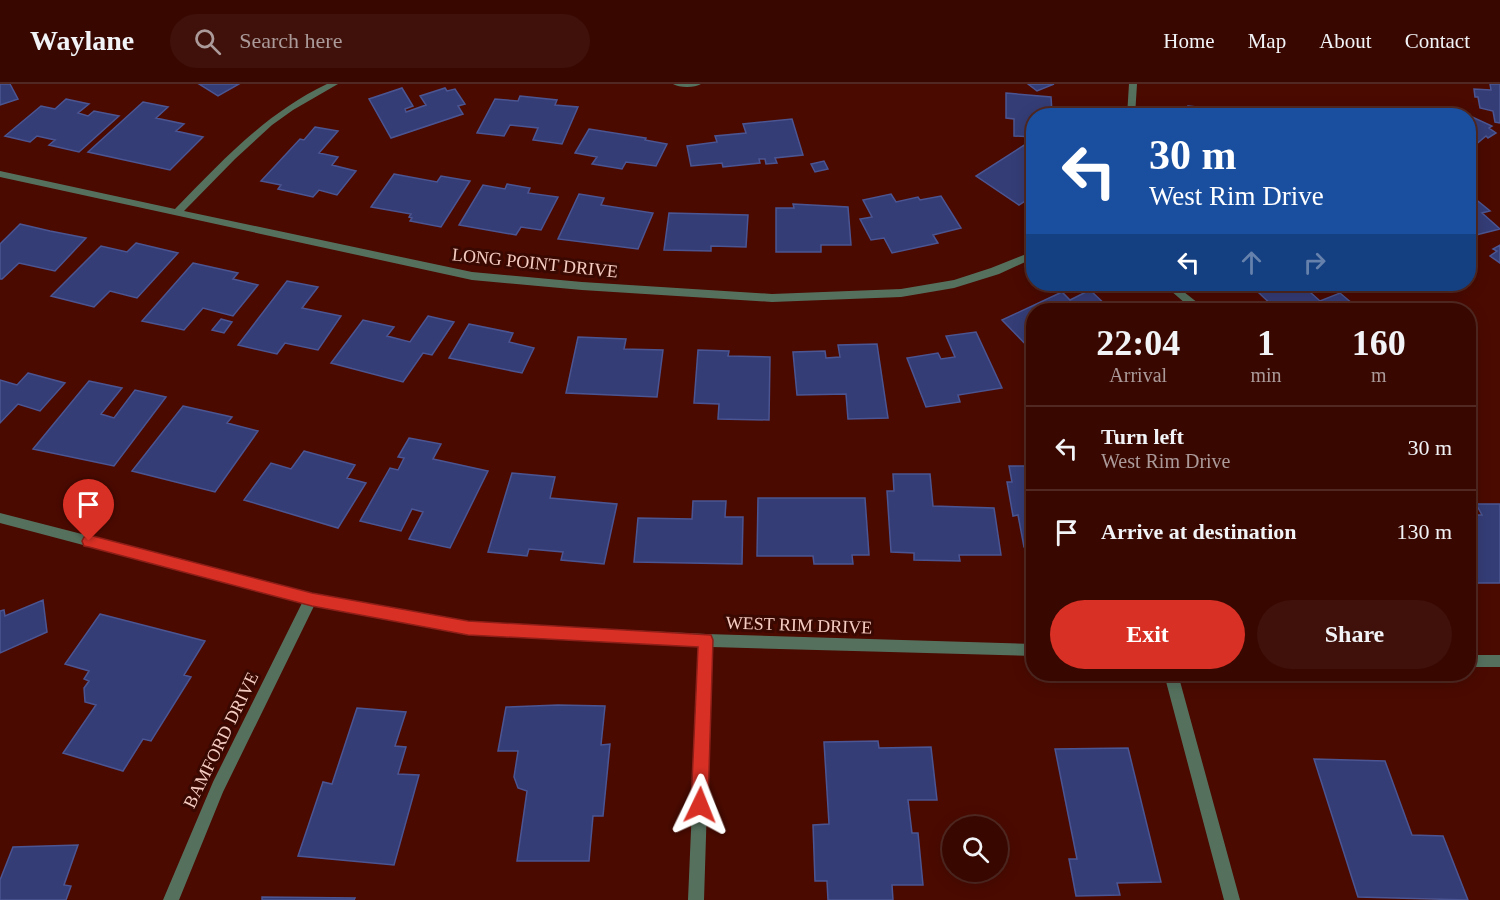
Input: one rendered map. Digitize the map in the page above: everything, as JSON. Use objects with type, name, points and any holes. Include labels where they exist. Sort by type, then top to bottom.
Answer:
[{"type":"street","points":[[178,211],[243,146],[281,114],[314,92],[334,84]]},
{"type":"street","points":[[677,84],[697,84]]},
{"type":"street","points":[[1132,108],[1133,84]]},
{"type":"street","name":"LONG POINT DRIVE","points":[[0,174],[472,276],[582,286],[772,298],[901,293],[954,284],[995,271],[1026,257]]},
{"type":"street","points":[[1176,291],[1191,303]]},
{"type":"street","name":"WEST RIM DRIVE","points":[[0,518],[312,599],[468,628],[706,640],[1026,650]]},
{"type":"street","name":"BAMFORD DRIVE","points":[[171,900],[218,787],[312,599]]},
{"type":"street","points":[[696,900],[706,640]]},
{"type":"street","points":[[1476,661],[1500,661]]},
{"type":"street","points":[[1173,681],[1232,900]]},
{"type":"building","points":[[0,84],[10,84],[18,99],[0,105]]},
{"type":"building","points":[[199,84],[239,84],[218,96]]},
{"type":"building","points":[[1028,84],[1054,84],[1037,91]]},
{"type":"building","points":[[1490,84],[1500,84],[1500,123],[1495,122],[1493,111],[1480,108],[1478,97],[1475,97],[1474,89],[1491,90]]},
{"type":"building","points":[[402,88],[413,106],[405,109],[406,112],[426,105],[420,96],[445,88],[447,91],[455,89],[465,104],[458,106],[463,114],[391,138],[369,99]]},
{"type":"building","points":[[1006,93],[1051,97],[1052,108],[1026,108],[1026,137],[1014,136],[1014,119],[1006,118]]},
{"type":"building","points":[[520,96],[557,100],[555,105],[578,107],[562,144],[533,140],[538,128],[510,125],[504,136],[477,133],[495,99],[518,101]]},
{"type":"building","points":[[66,99],[89,104],[78,113],[88,116],[94,111],[119,116],[79,152],[49,145],[55,140],[37,136],[30,142],[5,136],[41,106],[55,109]]},
{"type":"building","points":[[143,102],[168,107],[156,118],[184,124],[176,131],[203,137],[170,170],[88,152]]},
{"type":"building","points":[[792,119],[803,155],[775,158],[777,163],[766,164],[765,159],[759,159],[760,163],[723,167],[722,163],[691,166],[687,146],[717,142],[715,136],[746,133],[743,124]]},
{"type":"building","points":[[1476,119],[1492,126],[1489,128],[1496,133],[1488,138],[1486,136],[1476,144]]},
{"type":"building","points":[[315,127],[338,131],[319,153],[338,157],[332,165],[356,171],[337,195],[319,190],[313,197],[278,189],[281,185],[261,181],[300,139],[304,140]]},
{"type":"building","points":[[589,129],[646,138],[645,140],[667,144],[656,166],[626,162],[622,169],[592,164],[597,157],[575,153]]},
{"type":"building","points":[[1026,144],[1026,200],[1019,205],[976,176]]},
{"type":"building","points":[[824,161],[828,169],[815,172],[811,164]]},
{"type":"building","points":[[394,174],[437,182],[441,176],[470,181],[441,227],[410,221],[411,214],[371,207]]},
{"type":"building","points":[[507,184],[530,188],[528,193],[558,197],[541,230],[521,227],[516,235],[459,225],[483,185],[505,189]]},
{"type":"building","points":[[579,194],[604,198],[601,205],[653,213],[638,249],[558,239]]},
{"type":"building","points":[[891,194],[896,202],[918,197],[920,200],[941,196],[961,228],[933,235],[938,243],[892,253],[884,238],[871,240],[860,219],[872,217],[863,200]]},
{"type":"building","points":[[1476,200],[1490,211],[1482,213],[1500,229],[1476,235]]},
{"type":"building","points":[[793,204],[848,207],[851,245],[821,245],[821,252],[776,252],[776,208],[794,208]]},
{"type":"building","points":[[669,213],[748,215],[746,247],[711,246],[711,251],[664,250]]},
{"type":"building","points":[[20,224],[86,238],[55,271],[19,263],[0,279],[0,244]]},
{"type":"building","points":[[136,243],[178,253],[137,298],[110,291],[94,307],[51,296],[101,246],[127,252]]},
{"type":"building","points":[[1500,245],[1500,263],[1490,256],[1497,251],[1493,249]]},
{"type":"building","points":[[193,263],[238,273],[233,279],[258,285],[233,316],[203,308],[184,330],[142,321]]},
{"type":"building","points":[[287,281],[318,287],[302,308],[341,316],[318,350],[285,343],[277,354],[238,345]]},
{"type":"building","points":[[1091,291],[1104,303],[1038,303],[1062,292],[1070,300]]},
{"type":"building","points":[[1309,291],[1320,301],[1340,293],[1352,303],[1270,303],[1258,292]]},
{"type":"building","points":[[1026,309],[1026,345],[1002,320]]},
{"type":"building","points":[[428,316],[454,322],[432,355],[423,353],[403,382],[331,363],[363,320],[394,327],[387,336],[410,342]]},
{"type":"building","points":[[221,319],[232,322],[224,333],[212,330]]},
{"type":"building","points":[[469,324],[513,333],[509,342],[534,348],[522,373],[449,358]]},
{"type":"building","points":[[976,332],[1002,388],[958,395],[960,402],[926,407],[907,358],[938,353],[941,359],[955,357],[946,336]]},
{"type":"building","points":[[578,337],[626,339],[624,349],[663,350],[657,397],[566,393]]},
{"type":"building","points":[[877,344],[888,418],[848,419],[846,394],[797,395],[793,352],[825,351],[826,358],[840,357],[838,345]]},
{"type":"building","points":[[698,350],[729,351],[728,356],[770,357],[769,420],[718,419],[719,404],[694,403]]},
{"type":"building","points":[[28,373],[65,383],[40,411],[18,404],[0,423],[0,380],[17,385]]},
{"type":"building","points":[[89,381],[122,388],[101,414],[114,418],[135,390],[166,397],[114,466],[33,449]]},
{"type":"building","points":[[183,406],[232,417],[227,423],[258,431],[215,492],[132,471]]},
{"type":"building","points":[[409,438],[441,444],[433,459],[488,471],[450,548],[409,539],[423,512],[412,509],[401,531],[360,521],[390,468],[398,470],[404,458],[398,457]]},
{"type":"building","points":[[304,451],[355,465],[347,478],[366,483],[338,528],[244,500],[271,463],[291,469]]},
{"type":"building","points":[[1009,466],[1026,466],[1026,547],[1024,547],[1018,515],[1013,516],[1007,482],[1012,482]]},
{"type":"building","points":[[512,473],[555,477],[550,498],[617,504],[604,564],[561,560],[563,552],[529,549],[527,556],[488,552]]},
{"type":"building","points":[[893,474],[930,474],[933,506],[994,508],[1001,555],[959,555],[960,561],[914,560],[914,553],[891,552],[887,491],[894,491]]},
{"type":"building","points":[[758,498],[865,498],[869,555],[852,555],[853,564],[814,564],[813,556],[757,556]]},
{"type":"building","points":[[693,501],[726,501],[725,517],[743,517],[742,564],[634,562],[638,518],[692,519]]},
{"type":"building","points":[[1476,504],[1500,504],[1500,583],[1476,583],[1476,515],[1482,515]]},
{"type":"building","points":[[43,600],[47,632],[0,653],[0,611],[4,610],[5,616]]},
{"type":"building","points":[[100,614],[205,641],[184,675],[191,677],[151,741],[143,739],[123,771],[63,753],[96,705],[85,702],[84,688],[89,681],[84,679],[89,671],[65,664]]},
{"type":"building","points":[[605,706],[601,745],[610,744],[603,816],[593,816],[589,861],[517,861],[527,791],[518,788],[514,777],[518,751],[498,751],[506,707]]},
{"type":"building","points":[[357,708],[406,712],[395,746],[406,747],[398,774],[419,775],[394,865],[298,856],[323,782],[332,784]]},
{"type":"building","points":[[878,741],[879,748],[931,747],[937,800],[908,800],[912,833],[918,833],[923,885],[892,885],[893,900],[828,900],[827,881],[815,881],[813,825],[829,824],[824,742]]},
{"type":"building","points":[[1128,748],[1161,882],[1117,883],[1120,895],[1076,896],[1069,859],[1077,859],[1055,749]]},
{"type":"building","points":[[1314,759],[1385,761],[1412,835],[1443,836],[1468,900],[1358,897]]},
{"type":"building","points":[[78,845],[64,885],[71,886],[66,900],[0,900],[0,880],[13,847]]},
{"type":"building","points":[[262,897],[355,898],[354,900],[262,900]]},
{"type":"route","points":[[89,541],[312,599],[468,628],[706,640],[700,805]]}]
